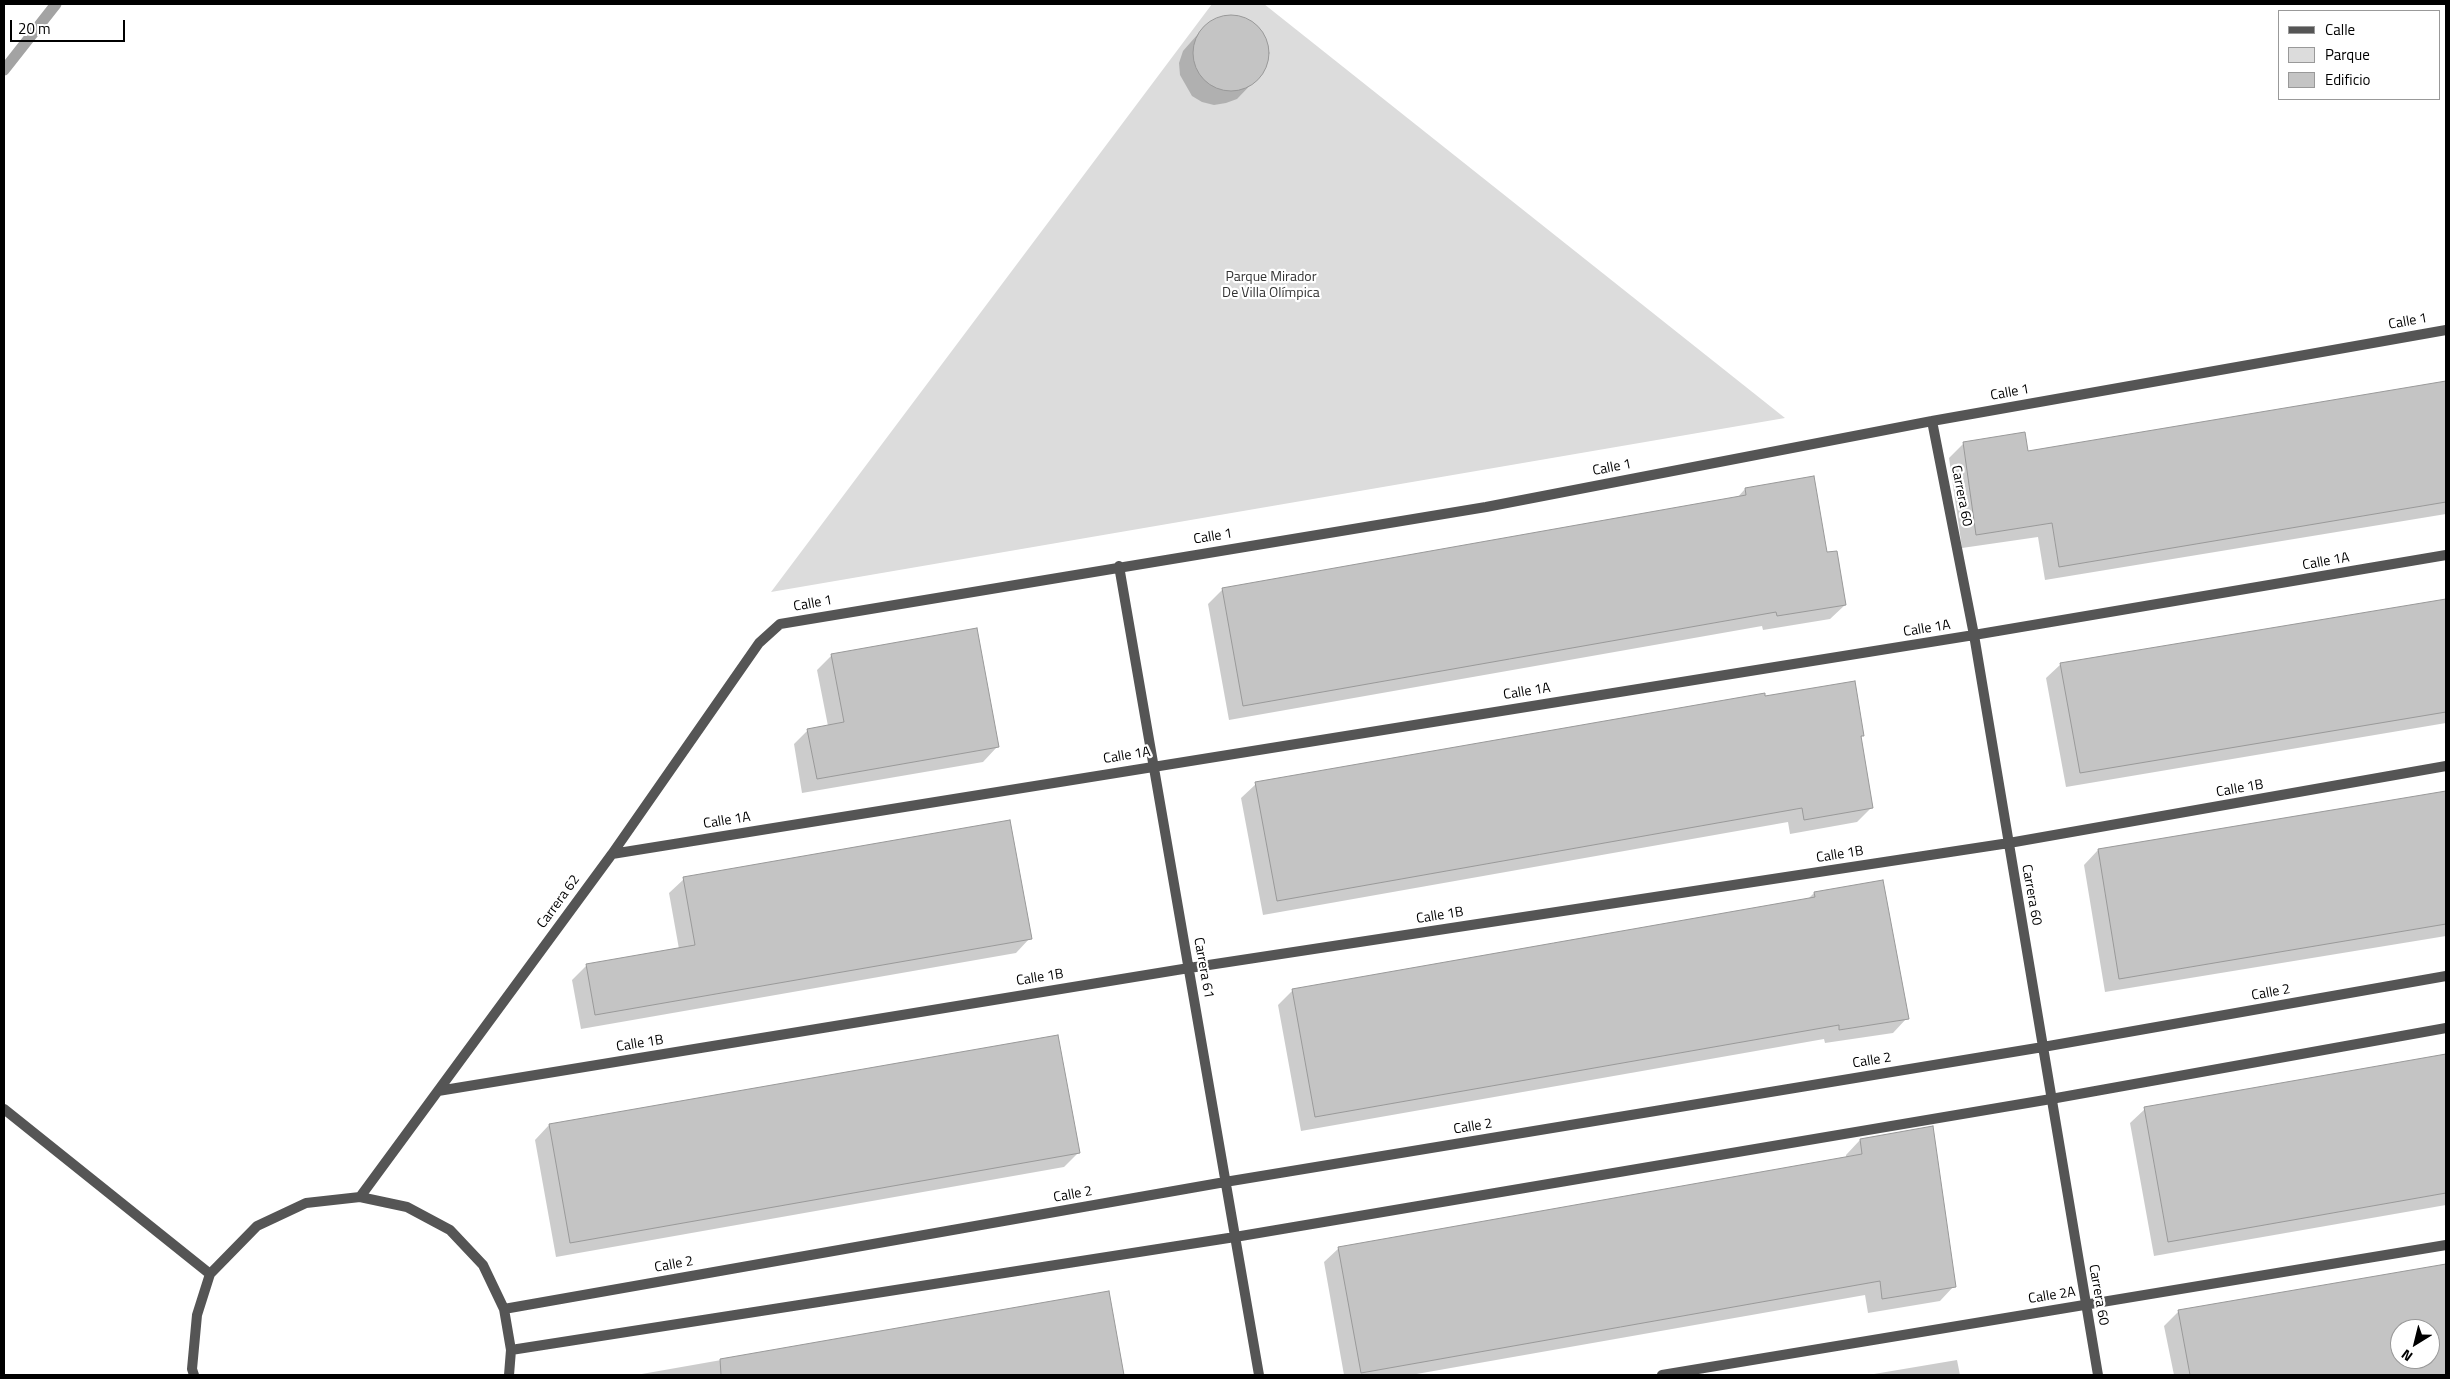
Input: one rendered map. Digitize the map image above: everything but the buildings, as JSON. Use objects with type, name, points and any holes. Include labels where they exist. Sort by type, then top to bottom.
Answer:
[{"type":"street","name":"Calle 1","points":[[780,624],[1119,566],[1486,507],[1932,421],[2446,330]]},
{"type":"street","name":"Carrera 60","points":[[1932,421],[1974,635],[2098,1375]]},
{"type":"street","name":"Calle 1A","points":[[612,854],[1154,765],[1974,635],[2446,555]]},
{"type":"street","name":"Carrera 61","points":[[1119,566],[1259,1375]]},
{"type":"street","name":"Carrera 62","points":[[360,1197],[612,854],[759,643],[780,624]]},
{"type":"street","name":"Calle 1B","points":[[438,1091],[1189,968],[2009,844],[2446,766]]},
{"type":"street","name":"Calle 2","points":[[504,1309],[1225,1182],[2043,1047],[2446,976]]},
{"type":"street","points":[[511,1350],[1235,1238],[2051,1099],[2446,1028]]},
{"type":"street","points":[[4,1109],[210,1274]]},
{"type":"street","points":[[194,1375],[192,1369],[197,1315],[210,1274],[257,1226],[306,1203],[360,1197],[407,1207],[450,1230],[483,1265],[504,1309],[511,1350],[509,1375]]},
{"type":"street","name":"Calle 2A","points":[[1662,1375],[2446,1244]]},
{"type":"green space","name":"Parque Mirador De Villa Olímpica","points":[[1212,4],[1264,4],[1785,418],[771,592]]},
{"type":"waterway","points":[[4,70],[56,4]]}]
